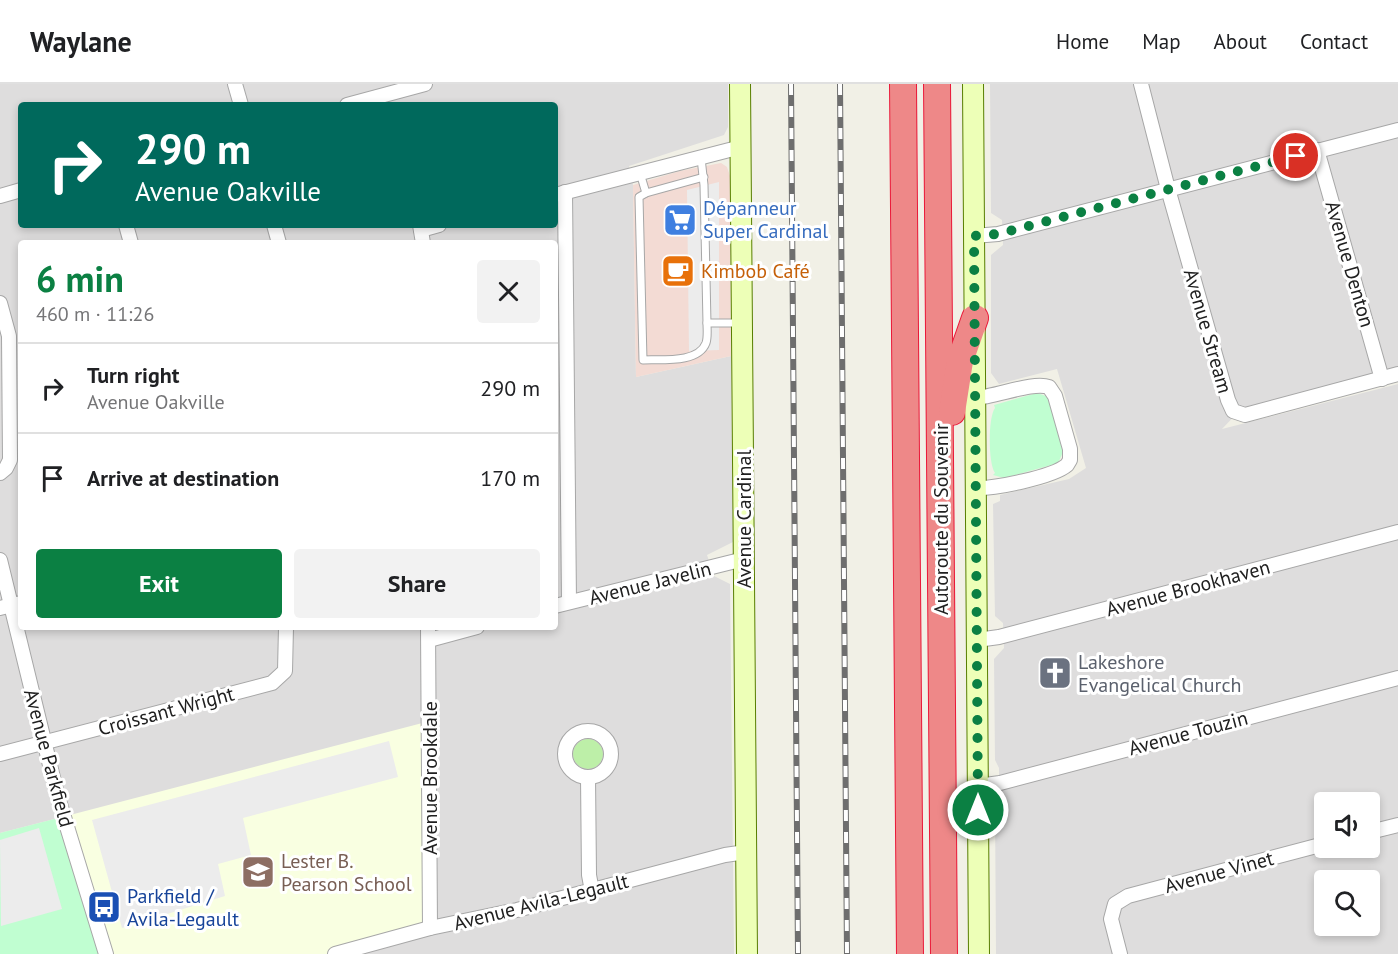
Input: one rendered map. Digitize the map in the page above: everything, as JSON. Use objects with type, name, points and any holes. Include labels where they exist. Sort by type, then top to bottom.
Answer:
[{"type":"highway","name":"Autoroute du Souvenir","points":[[903,84],[910,954]]},
{"type":"highway","name":"Autoroute du Souvenir","points":[[937,84],[945,954]]},
{"type":"highway","points":[[940,492],[960,361],[975,318]]},
{"type":"main road","name":"Avenue Cardinal","points":[[740,84],[747,954]]},
{"type":"main road","points":[[973,84],[979,954]]},
{"type":"street","points":[[235,84],[240,102]]},
{"type":"street","points":[[370,102],[386,100],[425,84]]},
{"type":"street","points":[[1141,84],[1168,189]]},
{"type":"street","points":[[974,236],[998,234],[1398,130]]},
{"type":"street","points":[[569,602],[560,193],[741,147]]},
{"type":"street","name":"Avenue Denton","points":[[1317,150],[1382,379]]},
{"type":"street","name":"Avenue Stream","points":[[1168,189],[1233,411],[1245,415],[1398,374]]},
{"type":"street","points":[[0,196],[18,191]]},
{"type":"street","points":[[0,303],[9,336],[10,460],[0,473]]},
{"type":"street","points":[[975,398],[995,396],[1036,385],[1049,387],[1055,396],[1071,455],[1063,469],[998,487],[975,488]]},
{"type":"street","name":"Avenue Brookhaven","points":[[977,640],[999,637],[1398,532]]},
{"type":"street","name":"Avenue Javelin","points":[[558,605],[744,559]]},
{"type":"street","name":"Avenue Parkfield","points":[[0,560],[44,743],[70,838],[106,954]]},
{"type":"street","name":"Croissant Wright","points":[[0,754],[272,683],[285,671],[286,630]]},
{"type":"street","points":[[428,634],[456,630]]},
{"type":"street","name":"Avenue Brookdale","points":[[428,634],[430,928]]},
{"type":"street","name":"Avenue Touzin","points":[[978,786],[1000,783],[1398,678]]},
{"type":"street","points":[[588,777],[589,875],[592,891]]},
{"type":"street","points":[[1380,830],[1398,825]]},
{"type":"street","name":"Avenue Vinet","points":[[1120,954],[1111,919],[1115,904],[1128,896],[1314,847]]},
{"type":"street","name":"Avenue Avila-Legault","points":[[335,954],[430,928],[517,910],[725,855],[746,852]]},
{"type":"lane","points":[[701,158],[704,177],[706,343],[697,354],[681,358],[643,360],[639,197],[645,193],[704,177]]},
{"type":"lane","points":[[640,173],[645,193]]},
{"type":"lane","points":[[707,323],[742,323]]},
{"type":"shaded area","points":[[0,84],[728,84],[728,127],[724,135],[629,166],[633,185],[636,377],[731,356],[733,542],[707,555],[714,576],[730,584],[734,954],[335,954],[70,815],[0,833]]},
{"type":"shaded area","points":[[990,84],[1398,84],[1398,368],[1242,408],[1222,429],[1398,384],[1398,954],[996,954],[995,804],[999,794],[999,768],[995,760],[994,659],[1004,648],[1003,623],[995,616],[993,504],[1000,501],[1000,495],[1069,479],[1086,468],[1057,369],[999,384],[991,373],[991,255],[1003,245],[1002,220],[991,213]]},
{"type":"shaded area","points":[[721,163],[727,167],[730,176],[731,356],[636,377],[633,185],[680,171]]},
{"type":"shaded area","points":[[719,182],[719,350],[689,351],[687,190]]},
{"type":"shaded area","name":"Lester B. Pearson School","points":[[430,721],[430,928],[335,954],[108,954],[70,815]]},
{"type":"shaded area","points":[[389,741],[398,777],[243,818],[251,855],[218,864],[225,896],[122,928],[92,820]]},
{"type":"shaded area","points":[[39,828],[62,909],[1,926],[0,840]]},
{"type":"green space","points":[[1037,393],[1046,396],[1049,400],[1063,452],[1059,461],[1004,478],[993,475],[995,473],[991,460],[990,440],[994,405]]},
{"type":"green space","points":[[588,739],[599,743],[603,754],[599,765],[588,769],[577,765],[573,754],[577,743]]},
{"type":"green space","points":[[70,815],[109,954],[0,954],[0,833]]},
{"type":"railway","points":[[791,84],[798,954]]},
{"type":"railway","points":[[840,84],[847,954]]},
{"type":"place","name":"Dépanneur Super Cardinal","points":[[680,220]]},
{"type":"place","name":"Kimbob Café","points":[[678,271]]},
{"type":"place","name":"Lakeshore Evangelical Church","points":[[1055,673]]},
{"type":"place","name":"Lester B. Pearson School","points":[[258,872]]},
{"type":"place","name":"Parkfield / Avila-Legault","points":[[104,907]]},
{"type":"route","points":[[978,810],[974,236],[998,234],[1296,156]]}]
